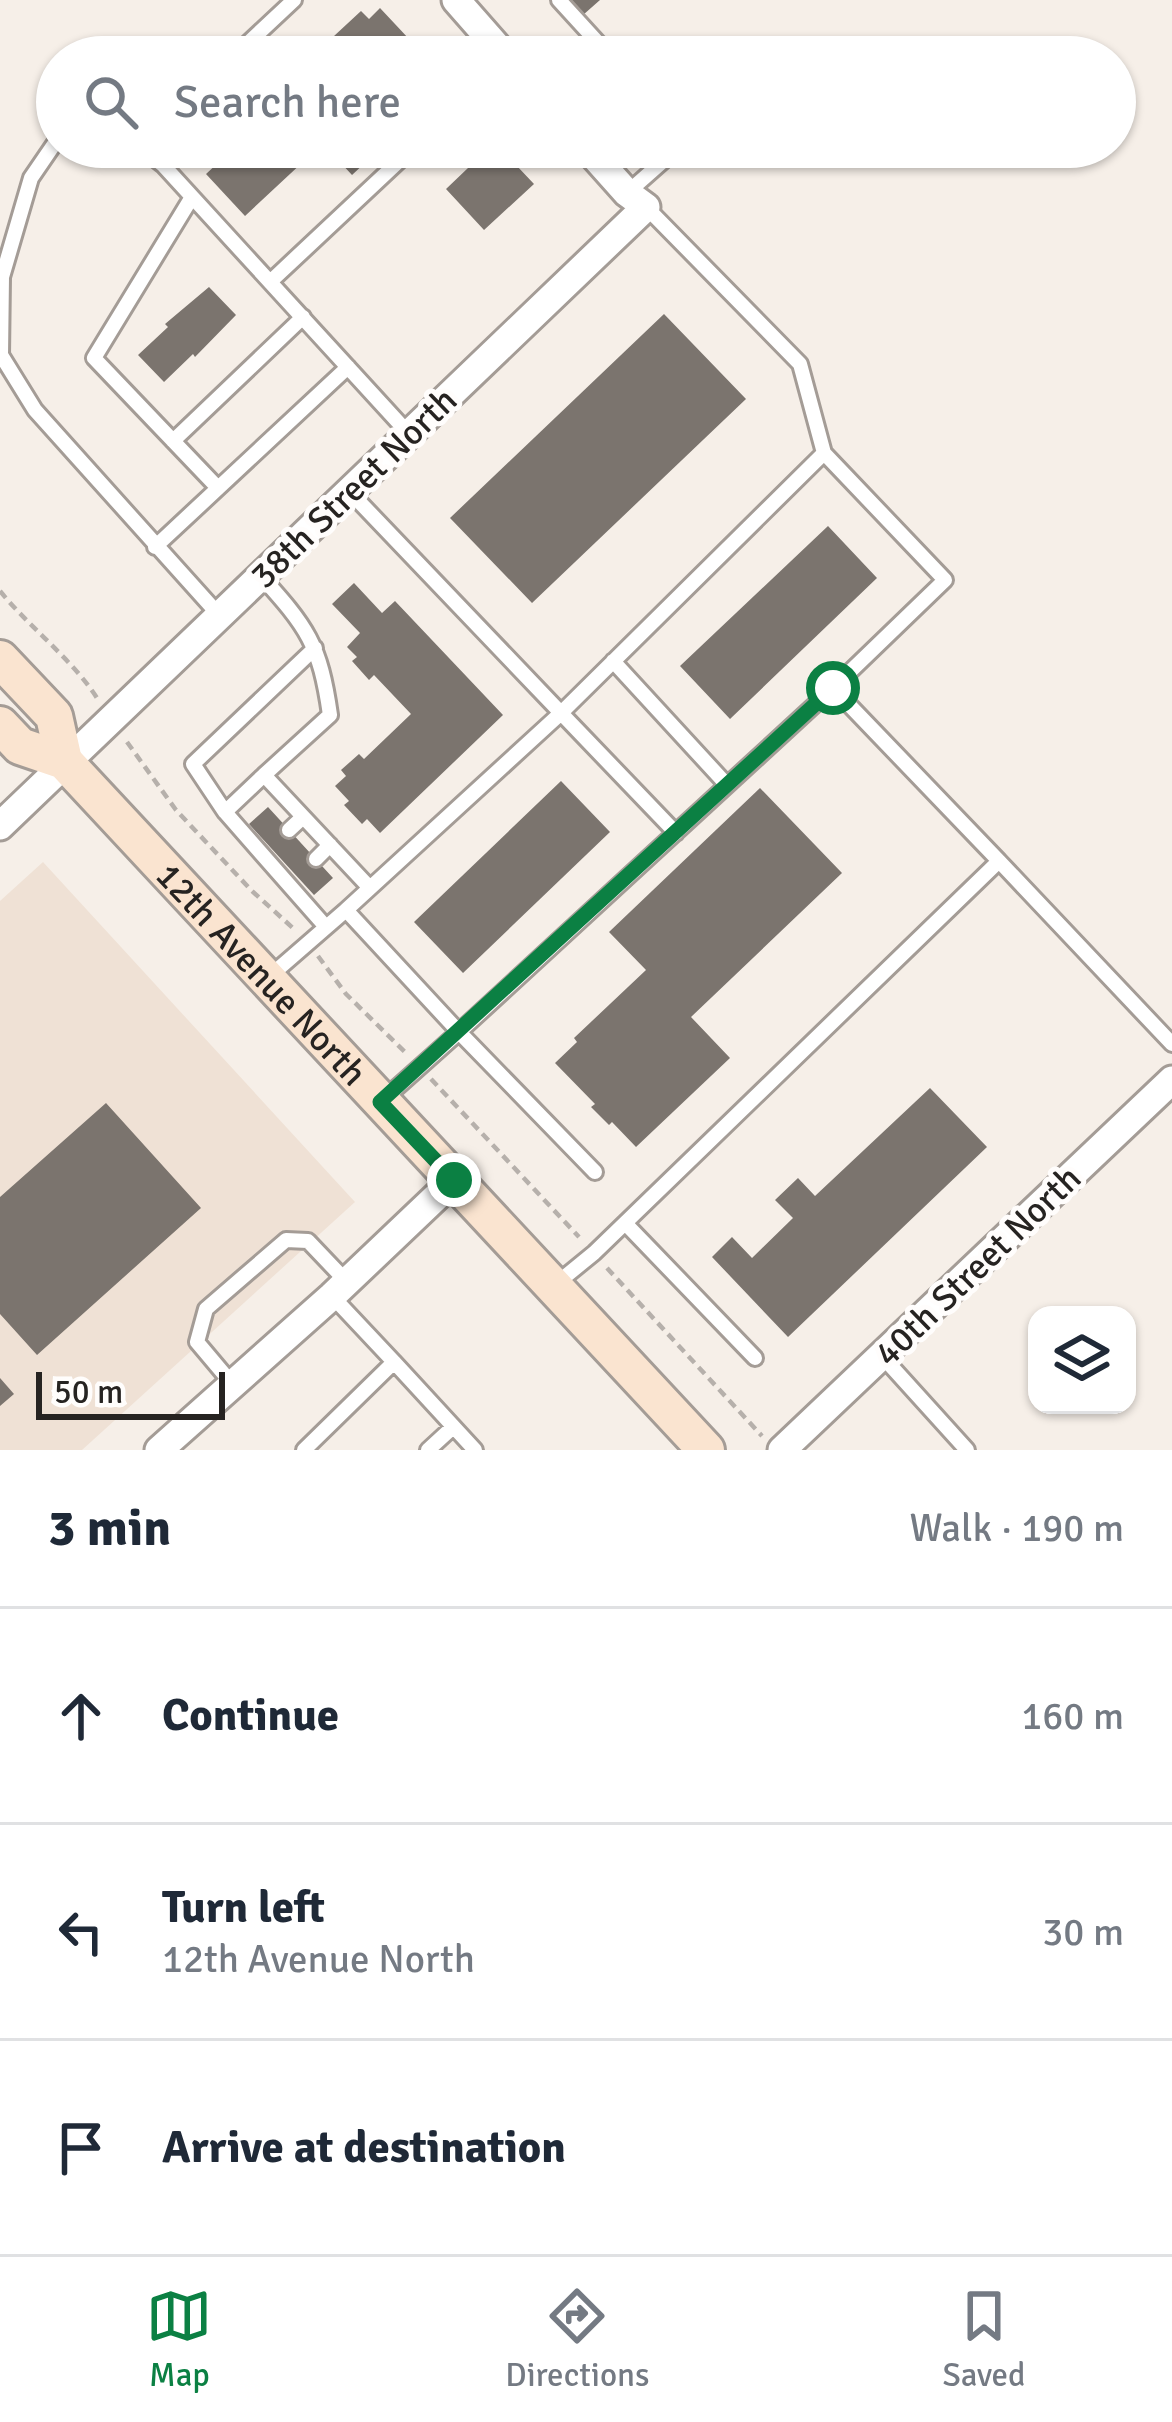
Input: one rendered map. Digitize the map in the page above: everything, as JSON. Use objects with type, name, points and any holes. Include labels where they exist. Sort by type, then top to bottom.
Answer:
[{"type":"main road","name":"12th Avenue North","points":[[0,659],[54,716],[64,761]]},
{"type":"main road","name":"12th Avenue North","points":[[0,725],[20,746],[64,761],[706,1450]]},
{"type":"street","points":[[456,0],[486,36]]},
{"type":"street","points":[[606,168],[636,200]]},
{"type":"street","name":"38th Street North","points":[[0,826],[410,434],[636,200]]},
{"type":"street","name":"40th Street North","points":[[779,1450],[1172,1080]]},
{"type":"street","points":[[169,1446],[454,1180]]},
{"type":"lane","points":[[255,36],[294,0]]},
{"type":"lane","points":[[559,0],[591,36]]},
{"type":"lane","points":[[38,168],[2,277],[1,355],[35,410],[219,615]]},
{"type":"lane","points":[[162,168],[410,434]]},
{"type":"lane","points":[[270,282],[392,168]]},
{"type":"lane","points":[[380,1102],[945,580],[824,453],[800,364],[636,200],[662,168]]},
{"type":"lane","points":[[192,197],[94,358],[218,488]]},
{"type":"lane","points":[[173,441],[303,317]]},
{"type":"lane","points":[[155,547],[348,367]]},
{"type":"lane","points":[[268,978],[561,712],[824,453]]},
{"type":"lane","points":[[349,491],[676,833]]},
{"type":"lane","points":[[225,812],[330,715],[323,667],[305,625],[260,575]]},
{"type":"lane","points":[[315,648],[193,764],[225,812],[292,880],[326,927]]},
{"type":"lane","points":[[613,662],[728,785]]},
{"type":"lane","points":[[833,688],[1172,1044]]},
{"type":"lane","points":[[264,775],[370,888]]},
{"type":"lane","points":[[289,830],[303,817]]},
{"type":"lane","points":[[316,859],[330,845]]},
{"type":"lane","points":[[553,1286],[626,1223],[999,861]]},
{"type":"lane","points":[[346,910],[596,1172]]},
{"type":"lane","points":[[626,1223],[755,1358]]},
{"type":"lane","points":[[233,1386],[197,1342],[206,1309],[286,1240],[308,1241],[394,1362],[475,1450]]},
{"type":"lane","points":[[882,1356],[968,1450]]},
{"type":"lane","points":[[304,1450],[394,1362]]},
{"type":"lane","points":[[428,1450],[453,1426]]},
{"type":"path","points":[[0,591],[78,672],[176,809],[779,1450]]},
{"type":"shaded area","points":[[43,862],[355,1202],[82,1450],[0,1450],[0,901]]},
{"type":"building","points":[[569,0],[600,0],[583,15]]},
{"type":"building","points":[[380,8],[406,36],[334,36],[361,11],[369,19]]},
{"type":"building","points":[[212,168],[296,168],[245,216],[206,174]]},
{"type":"building","points":[[468,168],[519,168],[534,184],[484,230],[446,189]]},
{"type":"building","points":[[209,287],[236,315],[164,382],[138,355],[168,327],[165,324]]},
{"type":"building","points":[[664,314],[746,399],[532,603],[450,518]]},
{"type":"building","points":[[828,526],[877,578],[730,719],[680,666]]},
{"type":"building","points":[[354,583],[382,613],[395,601],[503,715],[380,833],[367,819],[362,824],[344,805],[349,801],[335,786],[346,776],[341,770],[359,754],[364,759],[411,714],[374,675],[369,680],[352,661],[357,657],[347,647],[360,633],[332,604]]},
{"type":"building","points":[[561,781],[610,832],[463,973],[414,922]]},
{"type":"building","points":[[760,788],[842,873],[691,1017],[730,1058],[636,1147],[591,1107],[595,1104],[555,1063],[577,1042],[574,1038],[646,970],[609,932]]},
{"type":"building","points":[[268,807],[333,878],[314,895],[249,824]]},
{"type":"building","points":[[930,1088],[987,1147],[788,1337],[712,1257],[732,1237],[752,1258],[793,1218],[775,1200],[798,1178],[815,1196]]},
{"type":"building","points":[[106,1103],[201,1208],[37,1355],[0,1314],[0,1197]]},
{"type":"building","points":[[0,1378],[14,1394],[0,1406]]},
{"type":"route","points":[[454,1180],[380,1102],[833,688]]}]
